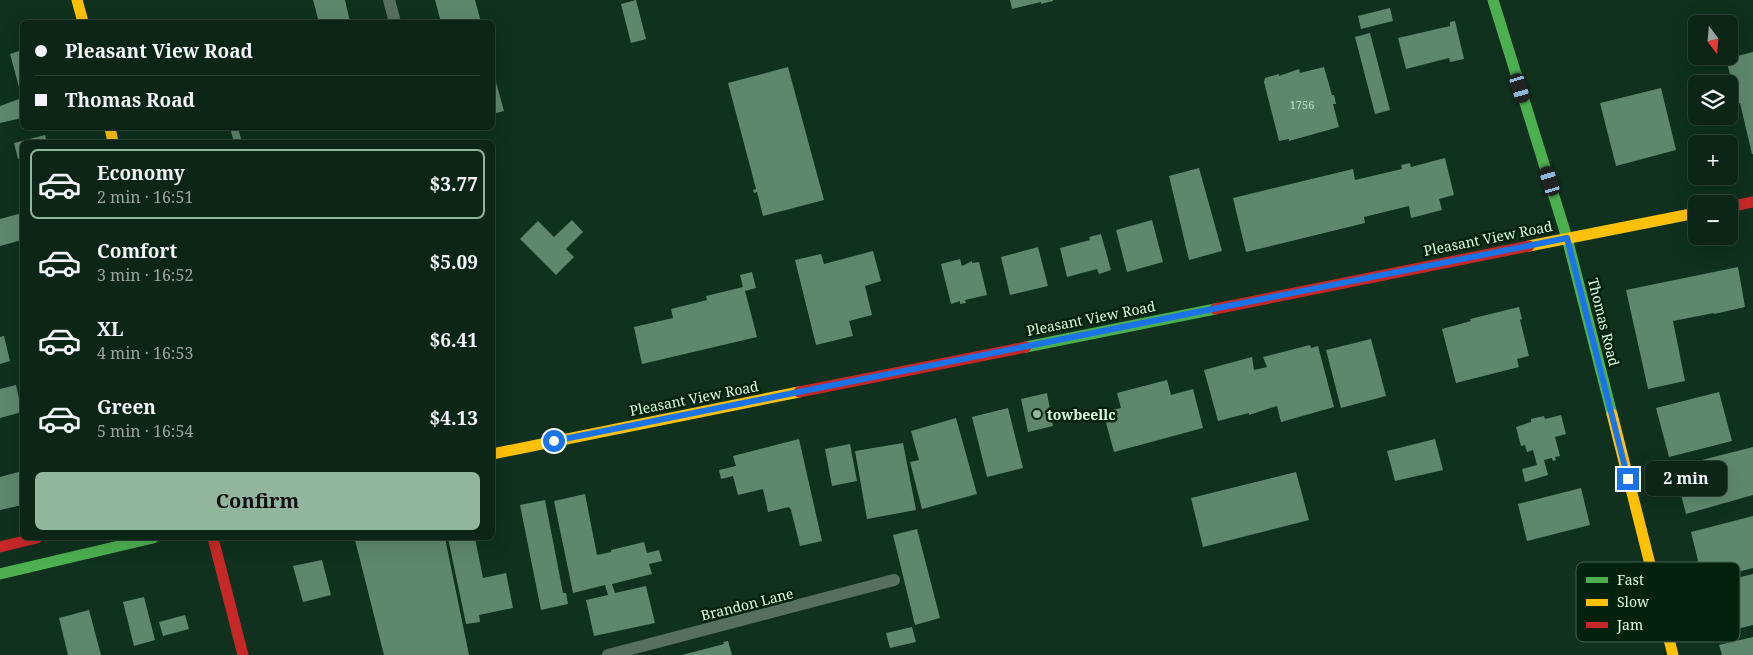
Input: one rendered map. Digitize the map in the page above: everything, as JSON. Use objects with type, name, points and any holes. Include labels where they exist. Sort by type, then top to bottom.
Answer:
[{"type":"main road","points":[[78,0],[83,20]]},
{"type":"main road","name":"Thomas Road","points":[[1493,0],[1567,238],[1649,562]]},
{"type":"main road","points":[[1738,205],[1753,202]]},
{"type":"main road","name":"Pleasant View Road","points":[[495,453],[1688,215]]},
{"type":"main road","points":[[0,547],[30,540]]},
{"type":"main road","points":[[0,574],[144,540]]},
{"type":"main road","points":[[214,540],[243,655]]},
{"type":"main road","name":"Thomas Road","points":[[1670,642],[1673,655]]},
{"type":"street","points":[[389,0],[394,20]]},
{"type":"street","name":"Brandon Lane","points":[[608,655],[894,580]]},
{"type":"building","points":[[313,0],[345,0],[350,20],[318,20]]},
{"type":"building","points":[[435,0],[475,0],[480,20],[440,20]]},
{"type":"building","points":[[636,0],[646,39],[631,43],[621,4]]},
{"type":"building","points":[[1010,0],[1053,0],[1053,1],[1012,9]]},
{"type":"building","points":[[1390,8],[1393,21],[1361,29],[1358,16]]},
{"type":"building","points":[[1455,21],[1464,59],[1450,62],[1449,58],[1406,69],[1398,38],[1450,26],[1450,22]]},
{"type":"building","points":[[1370,33],[1390,110],[1375,114],[1355,37]]},
{"type":"building","points":[[20,51],[20,91],[10,54]]},
{"type":"building","points":[[1753,52],[1753,154],[1740,103],[1738,104],[1738,75],[1730,75],[1728,65],[1738,65],[1738,56]]},
{"type":"building","points":[[788,67],[824,200],[763,216],[757,192],[754,193],[753,190],[756,189],[728,83]]},
{"type":"building","points":[[1324,67],[1332,95],[1334,95],[1336,104],[1333,104],[1339,127],[1289,141],[1289,139],[1279,141],[1264,82],[1265,78],[1279,74],[1279,76],[1299,69],[1300,73]]},
{"type":"building","points":[[495,79],[504,111],[495,113]]},
{"type":"building","points":[[1661,88],[1676,150],[1616,166],[1600,103]]},
{"type":"building","points":[[20,99],[20,118],[0,123],[0,106]]},
{"type":"building","points":[[231,130],[239,130],[241,140],[233,140]]},
{"type":"building","points":[[45,135],[46,140],[26,140]]},
{"type":"building","points":[[20,141],[20,158],[18,159],[14,143]]},
{"type":"building","points":[[1445,158],[1454,195],[1439,199],[1442,210],[1411,218],[1409,206],[1364,217],[1365,223],[1246,252],[1233,198],[1353,169],[1355,180],[1402,169],[1401,165],[1410,163],[1411,167]]},
{"type":"building","points":[[1199,168],[1222,251],[1189,260],[1169,176]]},
{"type":"building","points":[[20,214],[20,241],[0,246],[0,219]]},
{"type":"building","points":[[572,220],[583,232],[566,249],[574,257],[556,275],[520,239],[538,221],[554,237]]},
{"type":"building","points":[[1152,220],[1163,262],[1127,272],[1116,230]]},
{"type":"building","points":[[1101,234],[1111,270],[1099,274],[1097,269],[1067,277],[1060,248],[1090,240],[1089,237]]},
{"type":"building","points":[[1038,247],[1048,286],[1010,295],[1001,257]]},
{"type":"building","points":[[873,251],[881,281],[865,286],[872,315],[849,321],[853,336],[816,345],[795,260],[821,254],[824,264]]},
{"type":"building","points":[[960,259],[962,266],[972,261],[972,263],[979,262],[987,295],[965,300],[966,303],[960,304],[960,301],[951,304],[941,264]]},
{"type":"building","points":[[1738,267],[1745,307],[1673,321],[1685,381],[1648,389],[1626,290]]},
{"type":"building","points":[[752,272],[756,288],[745,291],[757,337],[642,364],[634,327],[673,318],[671,309],[707,300],[706,296],[743,287],[740,275]]},
{"type":"building","points":[[1519,307],[1522,319],[1520,320],[1529,356],[1517,359],[1519,367],[1456,383],[1442,329],[1471,321],[1470,319]]},
{"type":"building","points":[[4,336],[10,361],[0,364],[0,337]]},
{"type":"building","points":[[1371,339],[1386,396],[1341,408],[1326,350]]},
{"type":"building","points":[[1310,345],[1311,348],[1318,346],[1334,407],[1281,422],[1277,406],[1249,415],[1249,413],[1218,421],[1204,370],[1252,357],[1254,370],[1267,367],[1263,357]]},
{"type":"building","points":[[1167,380],[1171,395],[1193,389],[1203,428],[1114,452],[1103,412],[1121,408],[1117,393]]},
{"type":"building","points":[[16,385],[20,413],[0,418],[0,389]]},
{"type":"building","points":[[1719,392],[1732,441],[1669,457],[1656,408]]},
{"type":"building","name":"towbeellc","points":[[1047,393],[1053,426],[1028,432],[1021,399]]},
{"type":"building","points":[[1008,408],[1023,468],[987,477],[972,417]]},
{"type":"building","points":[[1561,415],[1566,434],[1555,437],[1560,456],[1555,457],[1556,460],[1553,461],[1552,458],[1544,460],[1548,475],[1525,482],[1522,469],[1537,465],[1533,450],[1527,452],[1525,445],[1521,446],[1516,427],[1531,422],[1531,419],[1544,416],[1545,419]]},
{"type":"building","points":[[956,418],[977,494],[922,509],[910,462],[919,460],[911,431]]},
{"type":"building","points":[[799,439],[822,541],[800,546],[789,507],[768,512],[763,489],[738,495],[733,476],[721,479],[719,470],[736,466],[733,456]]},
{"type":"building","points":[[1435,439],[1443,470],[1395,481],[1387,451]]},
{"type":"building","points":[[903,443],[916,510],[867,519],[855,451]]},
{"type":"building","points":[[850,444],[857,481],[832,486],[825,449]]},
{"type":"building","points":[[1753,447],[1753,495],[1686,514],[1674,467]]},
{"type":"building","points":[[20,472],[20,505],[0,510],[0,477]]},
{"type":"building","points":[[1296,472],[1309,520],[1203,547],[1191,498]]},
{"type":"building","points":[[1581,488],[1590,525],[1527,541],[1518,504]]},
{"type":"building","points":[[585,494],[597,555],[644,542],[647,553],[659,550],[662,561],[649,564],[652,574],[612,584],[615,593],[646,586],[655,623],[594,636],[586,600],[608,595],[605,585],[573,593],[554,501]]},
{"type":"building","points":[[545,500],[563,593],[566,593],[568,604],[541,610],[520,505]]},
{"type":"building","points":[[1753,516],[1753,568],[1740,571],[1740,562],[1698,562],[1691,532]]},
{"type":"building","points":[[917,529],[940,618],[915,625],[893,535]]},
{"type":"building","points":[[355,540],[445,540],[469,655],[384,655]]},
{"type":"building","points":[[448,540],[475,540],[483,578],[506,573],[513,608],[479,615],[480,622],[466,624]]},
{"type":"building","points":[[322,560],[331,595],[303,602],[293,566]]},
{"type":"building","points":[[1753,574],[1753,625],[1740,628],[1740,577]]},
{"type":"building","points":[[144,597],[155,640],[134,646],[123,602]]},
{"type":"building","points":[[89,610],[101,655],[68,655],[59,618]]},
{"type":"building","points":[[185,615],[189,629],[163,636],[159,622]]},
{"type":"building","points":[[912,627],[916,642],[890,648],[886,633]]},
{"type":"building","points":[[1753,637],[1753,655],[1722,655],[1719,645],[1740,642],[1740,640]]},
{"type":"building","points":[[728,641],[732,655],[682,655],[724,644],[723,642]]},
{"type":"traffic: fast","points":[[1493,0],[1567,238],[1612,414]]},
{"type":"traffic: fast","points":[[1026,347],[1215,309]]},
{"type":"traffic: fast","points":[[0,574],[144,540]]},
{"type":"traffic: slow","points":[[77,0],[82,20]]},
{"type":"traffic: slow","points":[[110,130],[113,140]]},
{"type":"traffic: slow","points":[[1529,246],[1688,215]]},
{"type":"traffic: slow","points":[[495,453],[799,392]]},
{"type":"traffic: slow","points":[[1612,414],[1649,562]]},
{"type":"traffic: slow","points":[[1670,642],[1673,655]]},
{"type":"traffic: jam","points":[[1738,205],[1753,202]]},
{"type":"traffic: jam","points":[[1215,309],[1529,246]]},
{"type":"traffic: jam","points":[[799,392],[1026,347]]},
{"type":"traffic: jam","points":[[0,547],[29,540]]},
{"type":"traffic: jam","points":[[214,540],[243,655]]},
{"type":"place","name":"towbeellc","points":[[1037,414]]},
{"type":"route","points":[[554,441],[1567,238],[1628,479]]}]
